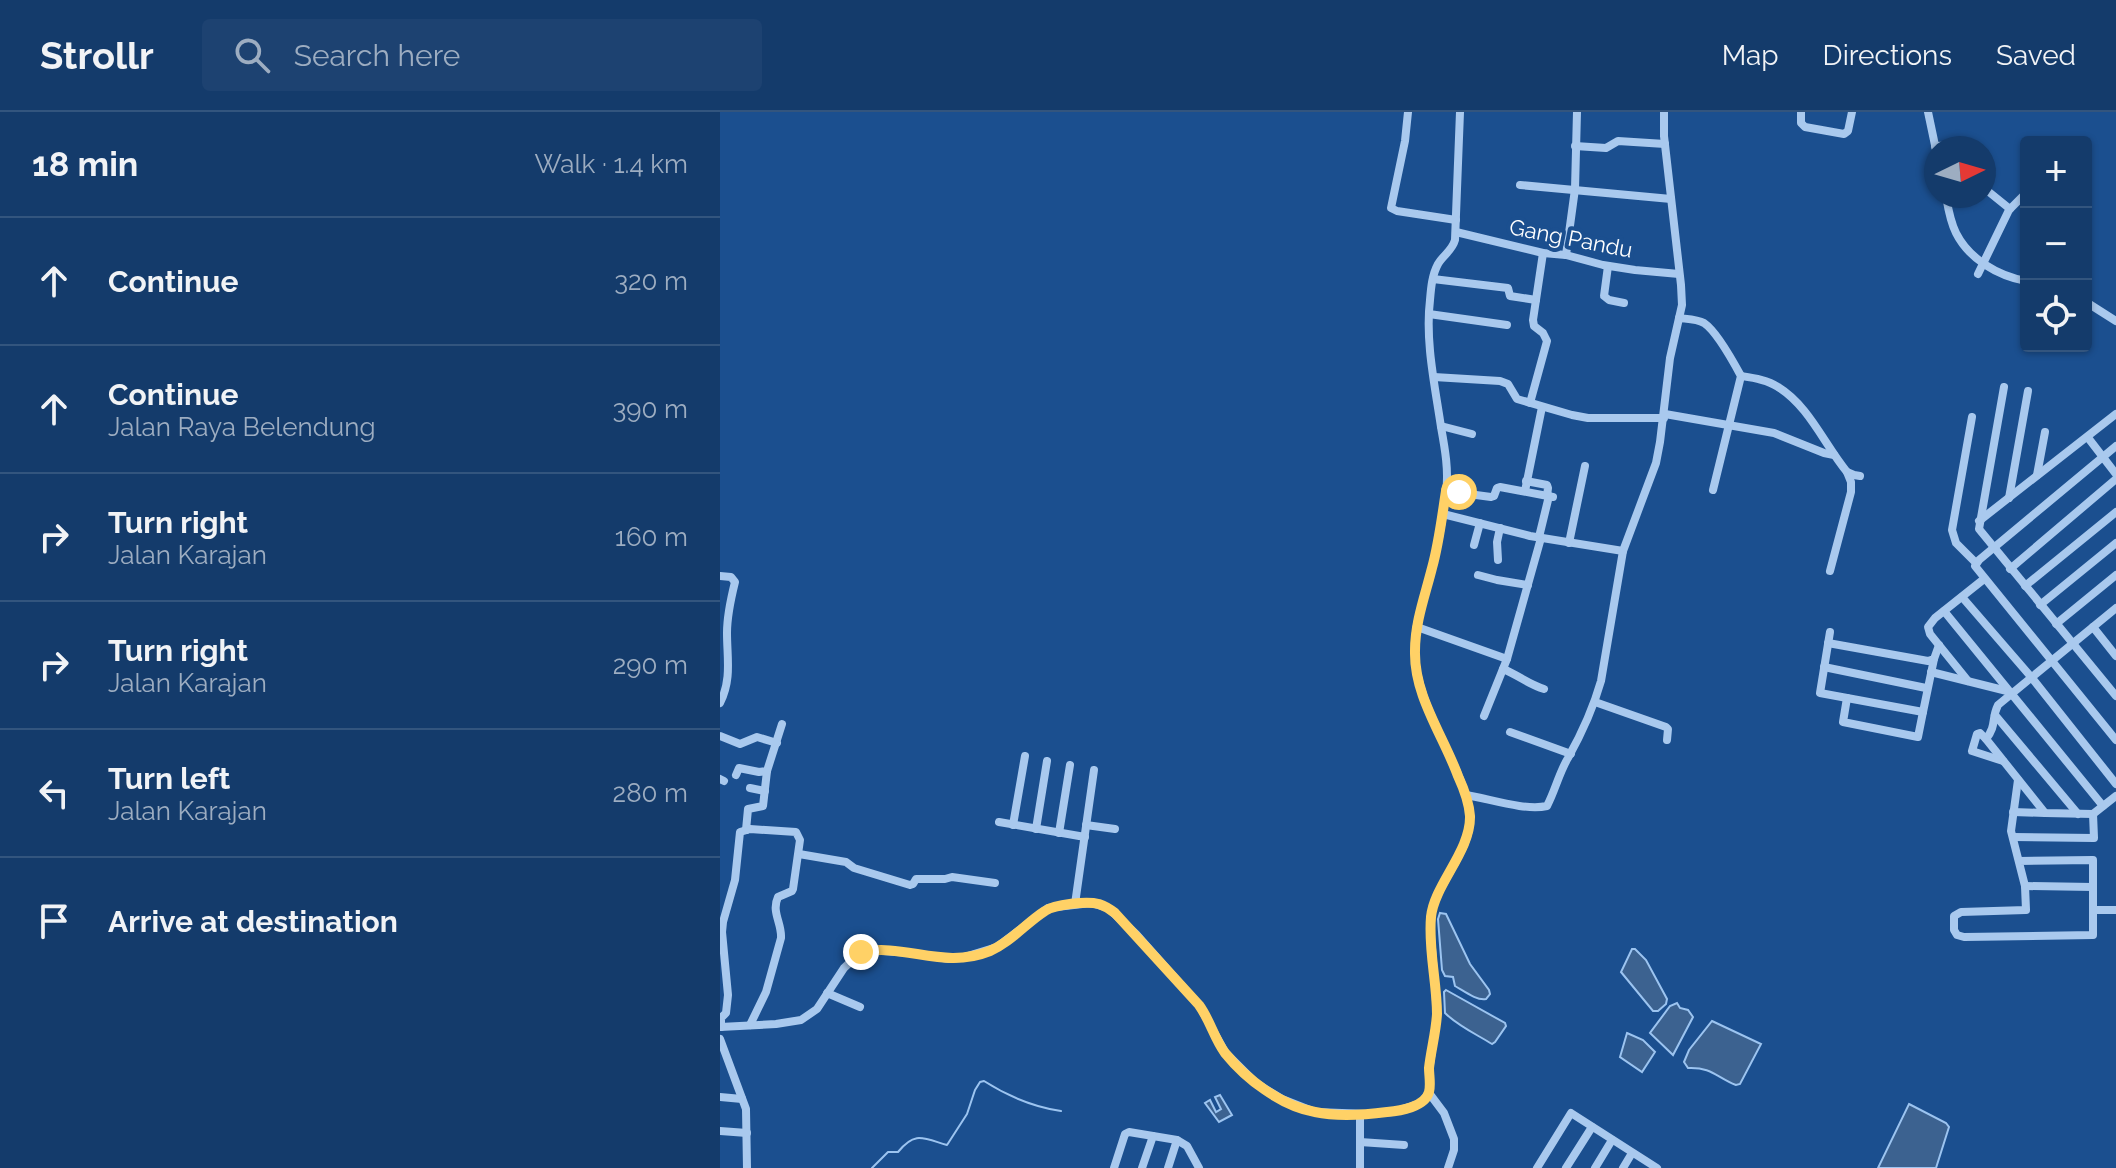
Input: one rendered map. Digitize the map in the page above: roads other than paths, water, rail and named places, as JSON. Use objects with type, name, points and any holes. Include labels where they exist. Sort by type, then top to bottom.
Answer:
[{"type":"street","points":[[1408,112],[1392,209],[1456,220]]},
{"type":"street","points":[[1448,1168],[1454,1139],[1444,1113],[1429,1093],[1437,1015],[1431,913],[1469,830],[1470,820],[1466,795],[1452,758],[1425,703],[1414,653],[1446,491],[1445,447],[1430,349],[1429,314],[1433,279],[1439,263],[1453,246],[1456,232],[1460,112]]},
{"type":"street","points":[[1566,255],[1575,189],[1577,112]]},
{"type":"street","points":[[1466,795],[1546,807],[1595,702],[1623,551],[1656,463],[1670,358],[1682,299],[1664,112]]},
{"type":"street","points":[[1801,112],[1801,123],[1805,127],[1844,134],[1848,131],[1852,112]]},
{"type":"street","points":[[1928,112],[1933,136]]},
{"type":"street","points":[[1575,146],[1606,148],[1618,141],[1665,144]]},
{"type":"street","points":[[1520,185],[1671,199]]},
{"type":"street","points":[[1996,198],[2010,209]]},
{"type":"street","points":[[1978,274],[2002,223],[2020,199]]},
{"type":"street","points":[[1949,208],[1954,231],[1964,245],[1984,264],[2003,275],[2022,280]]},
{"type":"street","name":"Gang Pandu","points":[[1456,232],[1608,266],[1679,274]]},
{"type":"street","points":[[1530,403],[1547,341],[1546,335],[1533,324],[1543,253]]},
{"type":"street","points":[[1608,266],[1604,296],[1624,303]]},
{"type":"street","points":[[1433,279],[1508,288],[1510,296],[1536,300]]},
{"type":"street","points":[[2092,306],[2116,321]]},
{"type":"street","points":[[1429,314],[1507,325]]},
{"type":"street","points":[[1679,318],[1705,324],[1741,376],[1713,490]]},
{"type":"street","points":[[1741,376],[1769,382],[1784,391],[1801,407],[1847,472],[1851,492],[1830,571]]},
{"type":"street","points":[[1434,377],[1500,381],[1508,384],[1517,399],[1588,418],[1664,416],[1730,424],[1785,436],[1834,455]]},
{"type":"street","points":[[2004,387],[1979,522],[1981,534],[2116,696]]},
{"type":"street","points":[[2009,498],[2028,391]]},
{"type":"street","points":[[1525,491],[1542,407]]},
{"type":"street","points":[[1979,522],[2116,414]]},
{"type":"street","points":[[1972,417],[1952,530],[1956,543],[1976,563],[1984,579],[2116,740]]},
{"type":"street","points":[[1441,426],[1472,434]]},
{"type":"street","points":[[2037,476],[2045,432]]},
{"type":"street","points":[[2010,569],[2116,477],[2089,439]]},
{"type":"street","points":[[1976,563],[2116,446]]},
{"type":"street","points":[[1569,543],[1585,466]]},
{"type":"street","points":[[1847,472],[1860,476]]},
{"type":"street","points":[[1484,716],[1507,659],[1550,496],[1547,485],[1526,481]]},
{"type":"street","points":[[1446,491],[1491,497],[1498,487],[1550,496]]},
{"type":"street","points":[[2025,586],[2116,512]]},
{"type":"street","points":[[1443,514],[1540,538],[1623,551]]},
{"type":"street","points":[[1474,545],[1480,523]]},
{"type":"street","points":[[1498,560],[1500,528]]},
{"type":"street","points":[[2040,605],[2116,543]]},
{"type":"street","points":[[1478,575],[1528,585]]},
{"type":"street","points":[[2056,624],[2116,575]]},
{"type":"street","points":[[720,576],[731,577],[735,581],[727,624],[729,670],[720,703]]},
{"type":"street","points":[[1968,681],[1930,634],[1928,627],[1984,579]]},
{"type":"street","points":[[1962,597],[2032,678],[2116,784]]},
{"type":"street","points":[[1944,611],[2103,806]]},
{"type":"street","points":[[1986,739],[1993,731],[1997,706],[2009,692],[2053,662],[2114,612]]},
{"type":"street","points":[[1417,627],[1507,659]]},
{"type":"street","points":[[2093,627],[2116,656]]},
{"type":"street","points":[[1830,632],[1820,693],[1923,712]]},
{"type":"street","points":[[1828,643],[1928,661],[1934,659]]},
{"type":"street","points":[[1847,698],[1843,722],[1918,737],[1926,688],[1939,645]]},
{"type":"street","points":[[1824,667],[1926,688]]},
{"type":"street","points":[[1503,669],[1544,689]]},
{"type":"street","points":[[1931,672],[2009,692]]},
{"type":"street","points":[[1595,702],[1666,727],[1667,740]]},
{"type":"street","points":[[1995,715],[2078,814]]},
{"type":"street","points":[[746,830],[748,809],[763,806],[767,771],[782,724]]},
{"type":"street","points":[[1510,732],[1571,754]]},
{"type":"street","points":[[2003,761],[1968,750],[1977,734],[1986,739],[2045,813]]},
{"type":"street","points":[[720,736],[740,744],[757,737],[777,743]]},
{"type":"street","points":[[1013,825],[1025,756]]},
{"type":"street","points":[[1036,829],[1047,761]]},
{"type":"street","points":[[1059,833],[1070,765]]},
{"type":"street","points":[[736,775],[739,768],[767,771]]},
{"type":"street","points":[[1075,904],[1094,770]]},
{"type":"street","points":[[2018,780],[2011,831],[2025,886],[2026,910],[1961,912],[1954,916],[1954,930],[1964,937],[2093,935],[2093,860],[2019,861]]},
{"type":"street","points":[[750,788],[765,791]]},
{"type":"street","points":[[2013,812],[2093,814],[2116,797]]},
{"type":"street","points":[[2013,837],[2094,838],[2093,814]]},
{"type":"street","points":[[999,822],[1085,837]]},
{"type":"street","points":[[1086,825],[1115,829]]},
{"type":"street","points":[[750,1025],[766,992],[781,938],[775,910],[777,899],[793,889],[799,854],[796,832],[740,832],[735,880],[723,922],[722,966],[727,980],[727,1010],[720,1018],[720,1027],[776,1024],[801,1020],[817,1009],[844,968],[861,952],[961,958],[997,947],[1048,908],[1099,904],[1115,913],[1199,1005],[1225,1052],[1256,1083],[1300,1108],[1315,1112],[1393,1112],[1421,1103],[1429,1093]]},
{"type":"street","points":[[799,854],[845,861],[854,868],[909,885],[916,879],[952,877],[995,883]]},
{"type":"street","points":[[2025,886],[2093,887]]},
{"type":"street","points":[[2093,910],[2116,910]]},
{"type":"street","points":[[827,993],[860,1007]]},
{"type":"street","points":[[720,1039],[747,1116],[747,1168]]},
{"type":"street","points":[[720,1097],[742,1099]]},
{"type":"street","points":[[1537,1168],[1571,1113],[1654,1167]]},
{"type":"street","points":[[1360,1114],[1360,1168]]},
{"type":"street","points":[[1566,1168],[1592,1127]]},
{"type":"street","points":[[720,1131],[747,1133]]},
{"type":"street","points":[[1114,1168],[1125,1134],[1129,1132],[1177,1140],[1187,1146],[1196,1165]]},
{"type":"street","points":[[1142,1168],[1153,1136]]},
{"type":"street","points":[[1168,1168],[1177,1140]]},
{"type":"street","points":[[1595,1168],[1612,1140]]},
{"type":"street","points":[[1360,1142],[1404,1145]]},
{"type":"street","points":[[1623,1168],[1632,1153]]},
{"type":"water","points":[[1440,913],[1446,914],[1470,964],[1489,990],[1486,999],[1466,993],[1455,986],[1453,977],[1445,976],[1442,970]]},
{"type":"water","points":[[1632,949],[1646,960],[1667,999],[1658,1011],[1653,1011],[1621,972]]},
{"type":"water","points":[[1446,990],[1505,1023],[1495,1042],[1492,1044],[1445,1013]]},
{"type":"water","points":[[1677,1003],[1693,1017],[1673,1055],[1650,1033],[1670,1006]]},
{"type":"water","points":[[1712,1021],[1761,1044],[1740,1084],[1736,1085],[1708,1071],[1688,1068],[1684,1062],[1689,1050]]},
{"type":"water","points":[[1627,1033],[1643,1040],[1655,1052],[1642,1072],[1620,1057]]},
{"type":"water","points":[[1220,1095],[1232,1115],[1219,1122],[1205,1103],[1210,1100],[1216,1112],[1221,1109],[1215,1097]]},
{"type":"water","points":[[1909,1104],[1949,1127],[1936,1168],[1878,1168]]},
{"type":"waterway","points":[[872,1168],[888,1152],[898,1152],[915,1139],[947,1145],[967,1114],[980,1082],[984,1081],[1011,1096],[1061,1111]]}]
